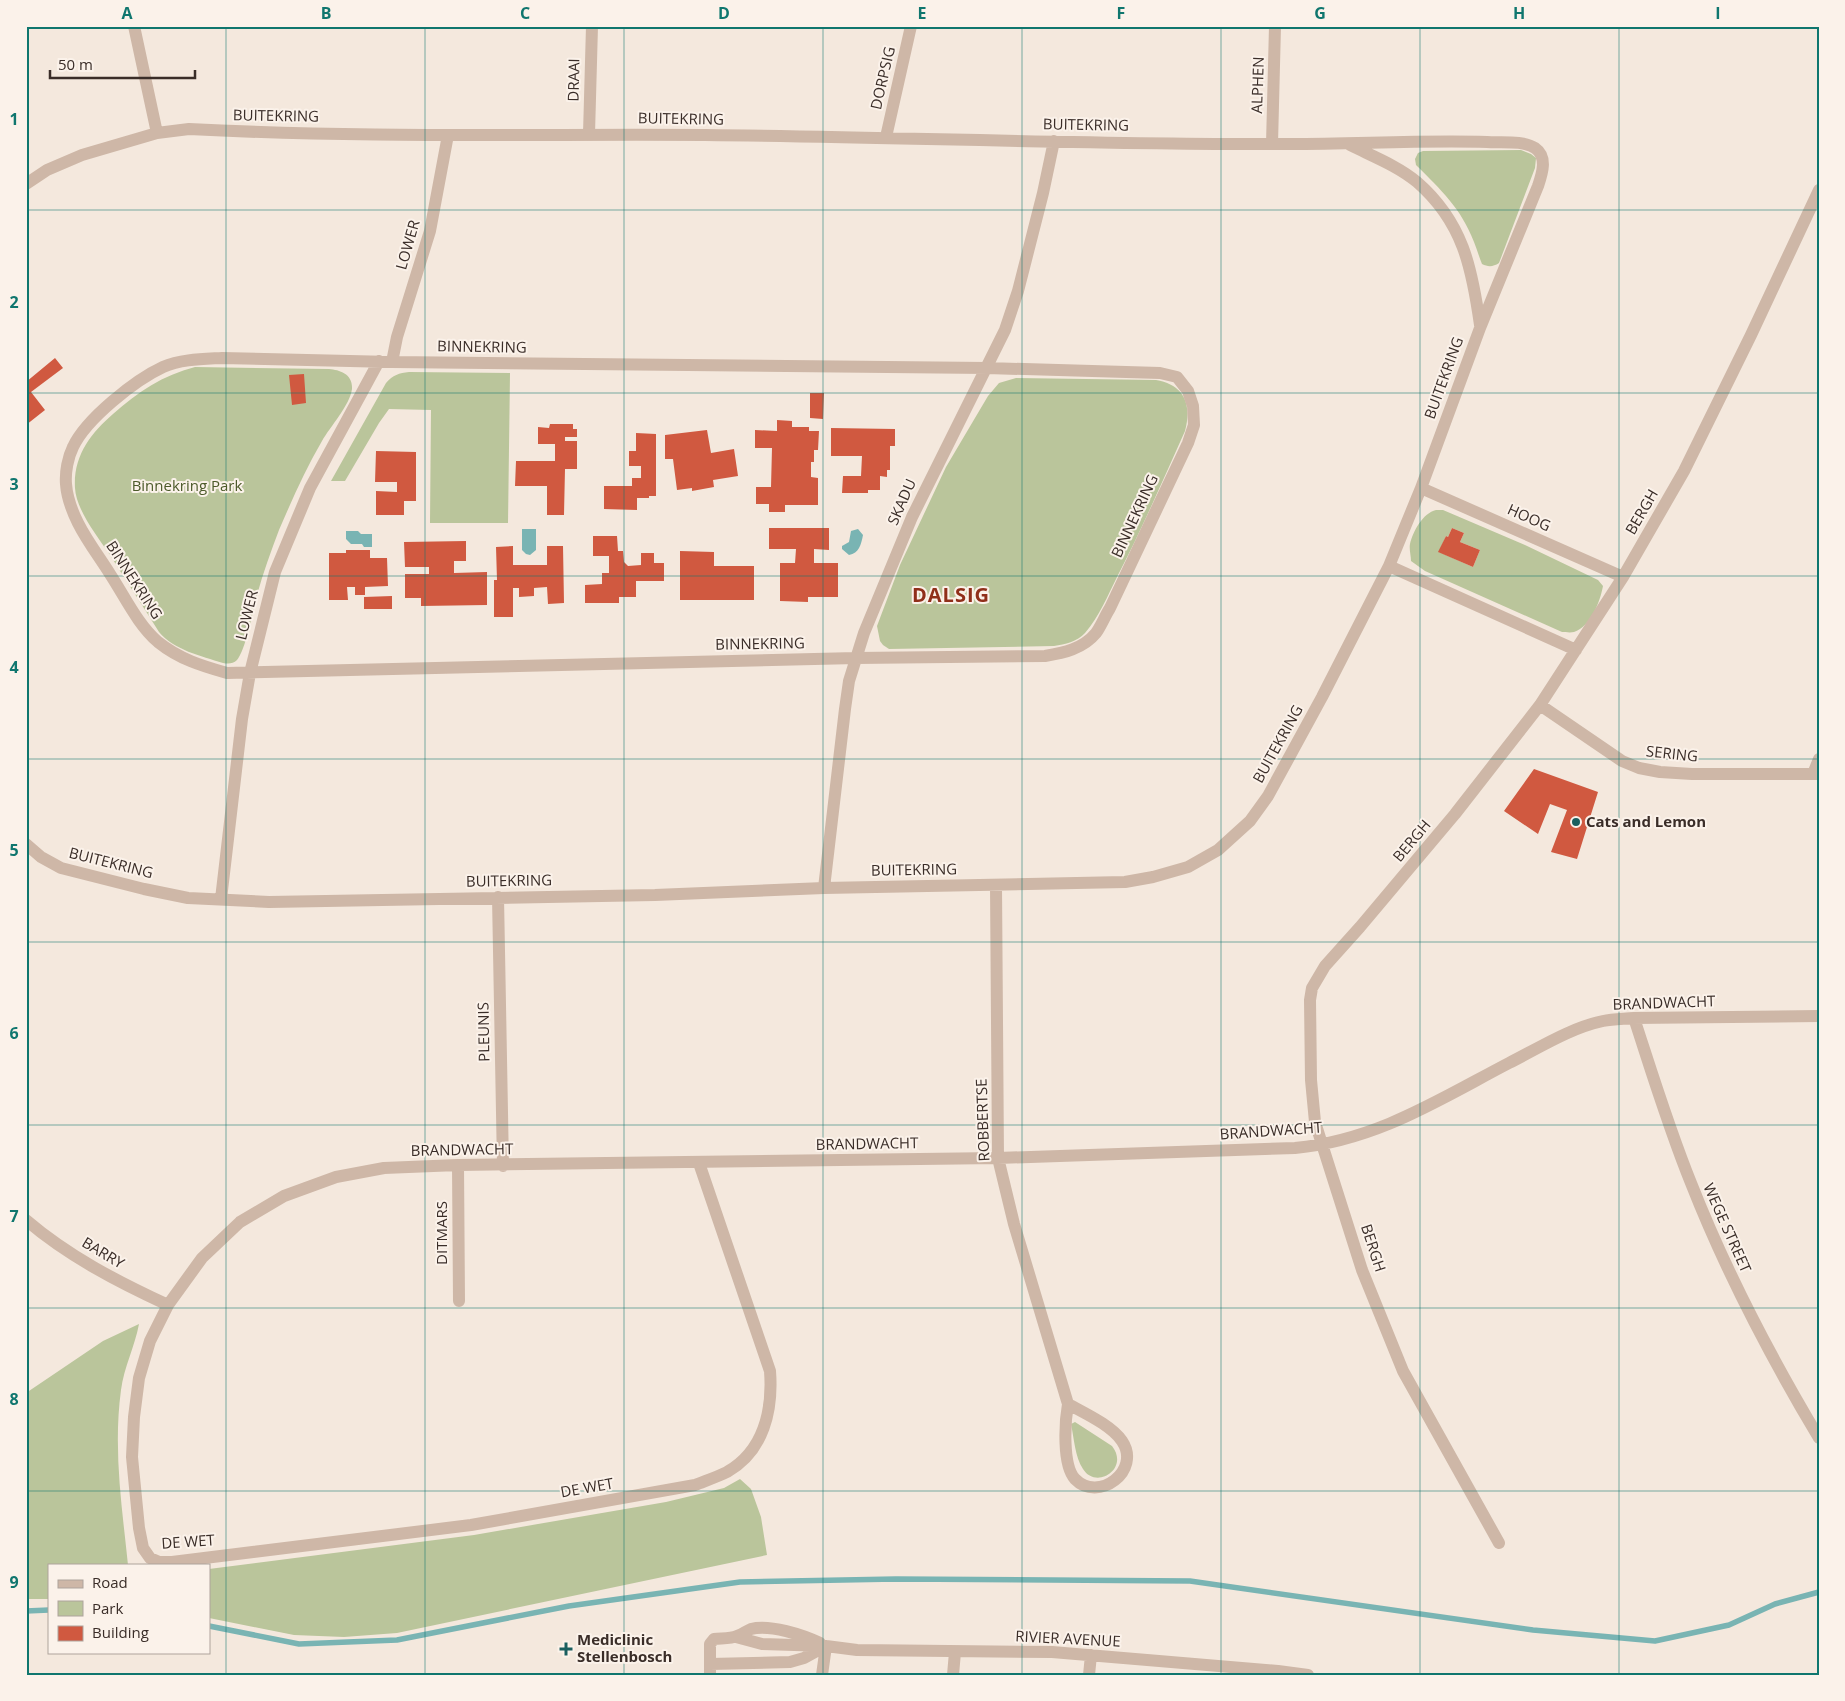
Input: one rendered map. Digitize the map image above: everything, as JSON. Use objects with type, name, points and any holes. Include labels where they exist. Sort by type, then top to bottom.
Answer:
[{"type":"street","points":[[134,26],[157,133]]},
{"type":"street","name":"DRAAI","points":[[589,134],[592,26]]},
{"type":"street","name":"DORPSIG","points":[[886,137],[911,26]]},
{"type":"street","name":"ALPHEN","points":[[1272,144],[1276,26]]},
{"type":"street","name":"BUITEKRING","points":[[26,184],[47,170],[64,162],[157,133],[189,129],[448,134],[886,137],[1272,144],[1463,142],[1518,144],[1537,149],[1543,160],[1543,170],[1538,186],[1480,328],[1421,488],[1389,566],[1322,698],[1268,796],[1250,821],[1218,850],[1188,867],[1153,877],[1125,882],[824,888],[655,895],[269,902],[188,898],[144,889],[61,868],[41,858],[26,844]]},
{"type":"street","name":"LOWER","points":[[392,362],[430,231],[448,134]]},
{"type":"street","name":"SKADU","points":[[824,888],[845,709],[849,681],[856,658],[864,633],[912,517],[1005,330],[1018,291],[1054,141]]},
{"type":"street","name":"BUITEKRING","points":[[1347,144],[1387,163],[1416,182],[1440,207],[1462,243],[1474,282],[1480,328]]},
{"type":"street","name":"BERGH","points":[[1499,1543],[1403,1371],[1362,1270],[1315,1122],[1311,1080],[1310,1000],[1312,988],[1317,977],[1456,814],[1540,704],[1623,577],[1684,471],[1819,190]]},
{"type":"street","name":"BINNEKRING","points":[[222,358],[392,362],[987,368],[1160,373],[1177,378],[1188,392],[1194,425],[1188,443],[1096,634],[1083,644],[1066,652],[1045,656],[856,658],[227,673],[196,664],[177,655],[158,642],[144,627],[78,525],[72,509],[68,498],[66,482],[67,466],[73,447],[81,435],[108,405],[144,378],[164,367],[200,359],[222,358]]},
{"type":"street","name":"LOWER","points":[[221,899],[242,719],[250,673],[275,572],[310,488],[378,361]]},
{"type":"street","name":"HOOG","points":[[1421,488],[1623,577]]},
{"type":"street","points":[[1389,566],[1576,650]]},
{"type":"street","name":"SERING","points":[[1540,704],[1622,761],[1639,768],[1660,772],[1692,774],[1816,774]]},
{"type":"street","points":[[1816,774],[1819,759]]},
{"type":"street","name":"ROBBERTSE","points":[[996,885],[998,1158],[1014,1224],[1068,1404],[1065,1434],[1069,1466],[1074,1478],[1083,1484],[1096,1487],[1108,1485],[1119,1479],[1128,1458],[1122,1441],[1114,1432],[1068,1404]]},
{"type":"street","name":"PLEUNIS","points":[[498,898],[503,1166]]},
{"type":"street","name":"BRANDWACHT","points":[[139,1528],[132,1457],[134,1416],[140,1378],[150,1341],[168,1305],[202,1258],[240,1222],[284,1196],[336,1178],[384,1168],[458,1165],[503,1166],[998,1158],[1295,1148],[1322,1145],[1363,1135],[1397,1122],[1576,1030],[1604,1021],[1634,1018],[1819,1016]]},
{"type":"street","name":"WEGE STREET","points":[[1634,1018],[1690,1182],[1717,1247],[1737,1290],[1819,1438]]},
{"type":"street","name":"DE WET","points":[[139,1528],[143,1548],[150,1558],[160,1562],[172,1562],[472,1525],[695,1485],[727,1472],[745,1459],[759,1441],[768,1418],[772,1390],[770,1371],[699,1163]]},
{"type":"street","name":"DITMARS","points":[[458,1165],[459,1301]]},
{"type":"street","name":"BARRY","points":[[26,1220],[77,1257],[124,1284],[168,1305]]},
{"type":"street","name":"RIVIER AVENUE","points":[[710,1669],[710,1644],[714,1639],[736,1637],[752,1629],[786,1631],[802,1635],[826,1646],[857,1650],[1052,1652],[1235,1671],[1308,1675]]},
{"type":"street","points":[[710,1669],[742,1663],[790,1662],[804,1658],[826,1646]]},
{"type":"street","points":[[822,1675],[826,1646]]},
{"type":"street","points":[[953,1675],[955,1652]]},
{"type":"street","points":[[1089,1675],[1091,1655]]},
{"type":"green space","points":[[1521,150],[1536,158],[1535,168],[1499,263],[1493,266],[1486,266],[1482,264],[1469,230],[1457,209],[1416,165],[1415,159],[1418,153],[1423,151]]},
{"type":"green space","name":"Binnekring Park","points":[[195,367],[329,369],[345,374],[352,384],[348,402],[316,452],[284,519],[262,579],[243,648],[237,660],[230,663],[223,663],[188,652],[172,643],[159,632],[88,523],[79,505],[75,488],[75,476],[80,456],[91,437],[105,421],[151,385],[183,370]]},
{"type":"green space","points":[[409,372],[510,373],[508,523],[430,523],[431,410],[389,409],[345,481],[331,481],[386,383],[396,375]]},
{"type":"green space","points":[[1016,378],[1156,380],[1174,386],[1180,391],[1187,405],[1188,413],[1185,431],[1144,523],[1095,620],[1078,639],[1054,646],[889,649],[880,641],[877,626],[900,565],[946,467],[988,396],[999,383]]},
{"type":"green space","points":[[1443,510],[1525,545],[1598,580],[1603,586],[1594,613],[1580,629],[1574,632],[1562,632],[1425,571],[1411,561],[1410,546],[1411,539],[1419,523],[1431,512]],"holes":[[[1452,528],[1464,533],[1460,542],[1480,550],[1473,567],[1439,552]]]},
{"type":"green space","points":[[139,1324],[122,1381],[119,1412],[119,1478],[128,1564],[48,1564],[48,1599],[26,1599],[26,1393],[103,1341]]},
{"type":"green space","points":[[1075,1422],[1112,1446],[1117,1462],[1109,1474],[1096,1478],[1089,1475],[1083,1469],[1076,1453],[1071,1424]]},
{"type":"green space","points":[[740,1479],[751,1489],[761,1517],[767,1555],[397,1633],[344,1637],[294,1635],[210,1618],[210,1569],[474,1535],[666,1502],[724,1488]]},
{"type":"water","points":[[522,529],[536,529],[536,550],[530,555],[522,550]]},
{"type":"water","points":[[858,529],[863,535],[860,545],[855,552],[849,555],[842,549],[842,546],[849,542],[851,531]]},
{"type":"water","points":[[346,531],[372,534],[372,547],[364,547],[362,544],[351,544],[346,539]]},
{"type":"building","points":[[55,358],[63,368],[31,392],[45,410],[26,425],[26,382]]},
{"type":"building","points":[[304,374],[306,403],[292,405],[289,375]]},
{"type":"building","points":[[810,393],[824,393],[823,419],[810,418]]},
{"type":"building","points":[[777,420],[792,421],[792,427],[809,427],[809,431],[819,431],[818,450],[814,450],[814,462],[811,462],[811,477],[818,478],[818,505],[785,505],[785,512],[769,512],[769,504],[756,504],[756,487],[771,487],[772,448],[755,448],[755,430],[777,431]]},
{"type":"building","points":[[550,424],[573,424],[573,429],[577,429],[577,437],[565,437],[565,441],[577,441],[577,469],[565,469],[564,515],[547,515],[547,486],[515,486],[516,461],[555,461],[555,444],[538,444],[538,427],[549,428]]},
{"type":"building","points":[[831,428],[895,429],[895,446],[890,446],[890,470],[887,470],[887,477],[880,476],[880,490],[868,490],[868,493],[842,493],[843,476],[861,476],[862,456],[831,456]]},
{"type":"building","points":[[707,430],[711,453],[734,449],[738,476],[713,480],[714,487],[692,491],[692,488],[677,490],[673,459],[665,459],[665,435]]},
{"type":"building","points":[[636,433],[656,434],[656,496],[637,498],[637,510],[604,509],[604,486],[632,486],[632,478],[641,478],[641,466],[629,466],[629,451],[636,451]]},
{"type":"building","points":[[376,451],[416,452],[416,501],[404,501],[404,515],[376,515],[376,491],[397,492],[397,482],[375,482]]},
{"type":"building","points":[[769,528],[829,528],[829,550],[814,549],[814,563],[838,563],[838,597],[808,597],[808,602],[780,601],[780,563],[795,563],[796,549],[769,549]]},
{"type":"building","points":[[1452,528],[1464,533],[1460,542],[1480,550],[1473,567],[1438,552]]},
{"type":"building","points":[[593,536],[617,536],[618,551],[623,551],[624,562],[628,566],[641,565],[641,553],[654,553],[654,563],[664,563],[664,581],[636,581],[636,597],[619,597],[619,603],[585,603],[585,585],[602,584],[602,573],[609,573],[609,556],[593,556]]},
{"type":"building","points":[[466,541],[466,561],[454,561],[454,573],[487,572],[487,605],[421,606],[421,598],[405,598],[405,574],[429,574],[429,567],[405,567],[404,542]]},
{"type":"building","points":[[513,546],[513,565],[547,565],[547,546],[563,546],[564,603],[548,604],[547,587],[534,588],[534,596],[519,597],[519,588],[513,588],[513,617],[494,617],[494,580],[497,580],[496,547]]},
{"type":"building","points":[[346,550],[370,550],[370,558],[387,558],[388,586],[365,587],[365,595],[355,595],[355,587],[347,587],[348,600],[329,600],[329,553],[346,553]]},
{"type":"building","points":[[680,551],[714,552],[714,566],[754,566],[754,600],[680,600]]},
{"type":"building","points":[[392,596],[392,609],[364,609],[364,597]]},
{"type":"building","name":"Cats and Lemon","points":[[1534,769],[1598,792],[1577,859],[1551,852],[1567,810],[1550,804],[1538,834],[1504,811]]},
{"type":"waterway","points":[[210,1626],[299,1644],[397,1640],[569,1606],[740,1582],[896,1579],[1190,1581],[1533,1630],[1655,1641],[1729,1625],[1775,1604],[1819,1592]]},
{"type":"waterway","points":[[26,1611],[48,1610]]},
{"type":"place","name":"Cats and Lemon","points":[[1576,822]]},
{"type":"place","name":"Mediclinic Stellenbosch","points":[[566,1649]]},
{"type":"district","name":"DALSIG","points":[[951,595]]}]
